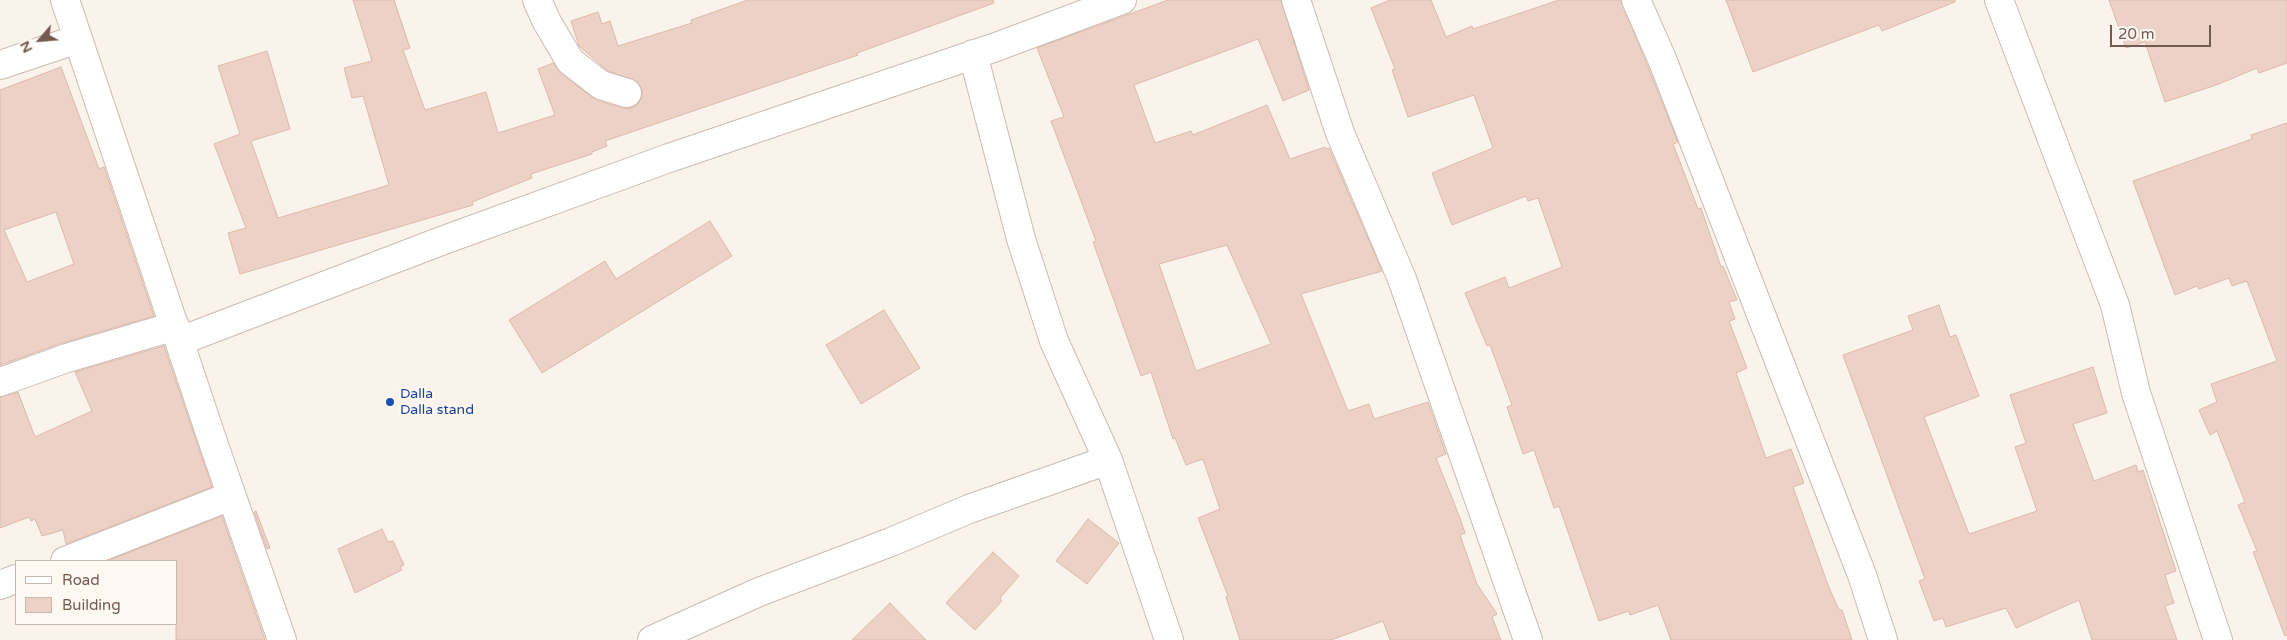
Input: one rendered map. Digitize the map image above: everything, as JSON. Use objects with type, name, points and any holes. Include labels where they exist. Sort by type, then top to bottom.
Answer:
[{"type":"street","points":[[65,0],[231,496],[282,640]]},
{"type":"street","points":[[536,0],[570,61],[601,85],[627,93]]},
{"type":"street","points":[[0,382],[67,358],[178,334],[669,158],[973,54],[1122,0]]},
{"type":"street","points":[[1296,0],[1340,133],[1402,280],[1528,640]]},
{"type":"street","points":[[1636,0],[1662,59],[1862,575],[1883,640]]},
{"type":"street","points":[[1999,0],[2114,305],[2136,392],[2218,640]]},
{"type":"street","points":[[0,65],[78,39]]},
{"type":"street","points":[[973,54],[1021,239],[1054,341],[1108,460],[1169,640]]},
{"type":"street","points":[[652,640],[759,592],[891,542],[969,509],[1108,460]]},
{"type":"street","points":[[68,560],[231,496]]},
{"type":"street","points":[[0,585],[15,579]]},
{"type":"building","points":[[353,0],[394,0],[410,48],[403,50],[425,110],[486,92],[498,133],[555,115],[538,69],[553,63],[560,73],[596,100],[623,108],[631,108],[638,104],[642,97],[642,90],[638,82],[608,71],[579,46],[571,21],[598,12],[602,24],[610,21],[618,46],[692,23],[691,20],[748,0],[993,0],[994,3],[857,53],[858,55],[605,141],[607,146],[592,152],[592,154],[531,174],[532,178],[472,202],[473,205],[240,274],[228,233],[246,228],[214,144],[240,134],[218,66],[267,51],[290,129],[251,141],[278,218],[389,185],[363,96],[352,98],[344,68],[372,61]]},
{"type":"building","points":[[1168,0],[1281,0],[1309,90],[1283,101],[1258,39],[1134,85],[1155,143],[1191,131],[1193,135],[1267,105],[1290,159],[1325,147],[1326,149],[1329,148],[1382,271],[1301,294],[1348,411],[1369,404],[1374,419],[1428,402],[1446,454],[1436,458],[1465,533],[1460,535],[1477,584],[1497,614],[1492,617],[1501,640],[1390,640],[1383,621],[1331,640],[1240,640],[1226,597],[1228,596],[1198,518],[1220,509],[1203,459],[1186,465],[1175,438],[1173,439],[1151,372],[1141,376],[1093,242],[1096,241],[1051,121],[1064,117],[1037,48]],"holes":[[[1227,245],[1271,344],[1196,371],[1159,264]]]},
{"type":"building","points":[[1390,0],[1431,0],[1446,37],[1472,26],[1473,29],[1559,0],[1621,0],[1678,142],[1673,144],[1698,209],[1701,208],[1721,267],[1723,266],[1737,300],[1729,302],[1735,319],[1729,321],[1747,368],[1736,373],[1766,458],[1791,449],[1804,483],[1793,487],[1828,585],[1839,610],[1842,610],[1852,640],[1671,640],[1658,605],[1630,615],[1629,611],[1599,621],[1559,506],[1554,508],[1534,450],[1523,454],[1507,407],[1512,405],[1490,345],[1487,346],[1465,293],[1505,277],[1509,288],[1562,267],[1538,198],[1528,201],[1526,196],[1452,225],[1432,173],[1493,148],[1474,95],[1408,117],[1392,70],[1395,69],[1371,8]]},
{"type":"building","points":[[1726,0],[1955,0],[1955,2],[1882,31],[1879,25],[1753,72]]},
{"type":"building","points":[[2109,0],[2287,0],[2287,63],[2259,73],[2257,68],[2219,84],[2165,102],[2145,42],[2126,48]]},
{"type":"building","points":[[61,67],[99,169],[104,167],[154,316],[62,343],[0,365],[0,90]],"holes":[[[56,212],[74,264],[27,282],[4,230]]]},
{"type":"building","points":[[2287,123],[2287,635],[2285,636],[2253,552],[2257,551],[2238,505],[2245,502],[2217,431],[2210,435],[2199,410],[2217,402],[2211,384],[2277,361],[2247,281],[2232,286],[2229,278],[2199,289],[2197,286],[2175,295],[2133,181],[2252,139],[2251,135]]},
{"type":"building","points":[[710,221],[732,256],[542,373],[509,320],[605,261],[616,279]]},
{"type":"building","points":[[1939,305],[1950,337],[1956,335],[1979,396],[1924,417],[1969,534],[2037,511],[2015,447],[2026,443],[2010,395],[2093,367],[2107,413],[2073,424],[2094,481],[2136,465],[2138,472],[2143,470],[2176,571],[2165,575],[2174,603],[2165,606],[2177,640],[2092,640],[2079,600],[2016,628],[2006,608],[1946,627],[1943,618],[1934,621],[1919,581],[1925,579],[1843,355],[1913,330],[1908,316]]},
{"type":"building","points":[[884,310],[920,368],[861,404],[826,345]]},
{"type":"building","points":[[164,346],[212,487],[66,544],[63,530],[42,536],[35,519],[31,521],[29,517],[0,528],[0,397],[18,392],[35,437],[92,411],[75,372]]},
{"type":"building","points":[[256,511],[270,548],[267,549],[254,512]]},
{"type":"building","points":[[222,516],[265,640],[176,640],[176,625],[178,625],[178,560],[110,560]]},
{"type":"building","points":[[1088,519],[1119,543],[1087,584],[1056,561]]},
{"type":"building","points":[[382,529],[388,542],[393,541],[404,565],[400,567],[402,570],[355,593],[338,549]]},
{"type":"building","points":[[993,552],[1019,576],[1000,598],[1002,601],[975,630],[946,603]]},
{"type":"building","points":[[890,603],[926,640],[852,640]]},
{"type":"place","name":"Dalla Dalla stand","points":[[390,402]]}]
